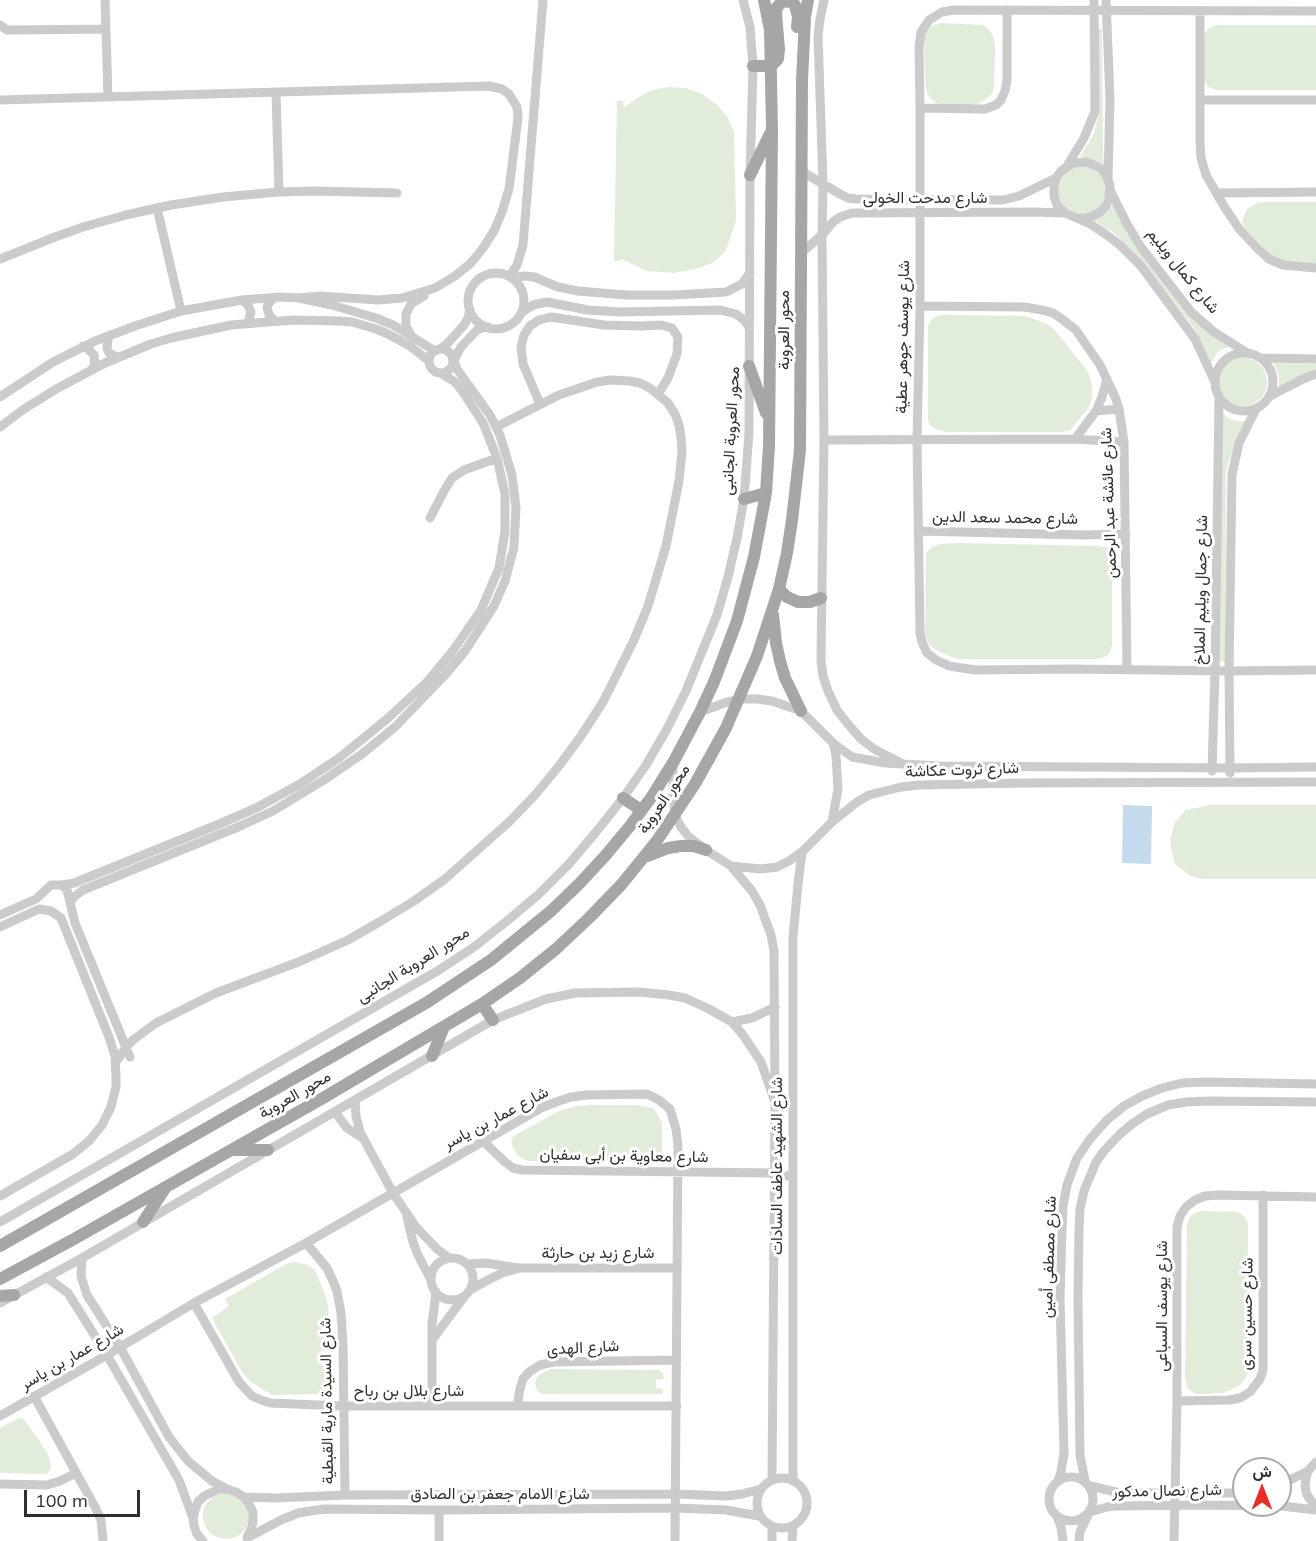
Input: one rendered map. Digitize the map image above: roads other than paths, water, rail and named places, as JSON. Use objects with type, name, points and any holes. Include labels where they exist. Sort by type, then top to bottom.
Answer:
[{"type":"main road","name":"محور العروبة","points":[[0,1246],[426,1003],[491,960],[551,911],[605,856],[641,810],[674,761],[700,712],[726,651],[746,589],[766,493],[769,458],[772,130],[770,30],[764,0]]},
{"type":"main road","name":"محور العروبة","points":[[0,1279],[233,1150],[444,1027],[520,978],[589,918],[621,885],[675,815],[711,756],[739,699],[757,656],[779,589],[787,553],[800,450],[802,81],[808,0]]},
{"type":"main road","points":[[753,66],[771,66],[778,59],[780,52],[777,7],[782,2],[789,2],[795,5],[797,13],[796,57],[798,73],[802,81]]},
{"type":"main road","points":[[750,175],[772,130]]},
{"type":"main road","points":[[749,366],[769,422]]},
{"type":"main road","points":[[744,499],[766,493]]},
{"type":"main road","points":[[779,589],[787,597],[798,602],[810,602],[821,598]]},
{"type":"main road","points":[[773,607],[780,661],[785,678],[801,711]]},
{"type":"main road","points":[[623,798],[641,810]]},
{"type":"main road","points":[[644,858],[668,848],[681,846],[694,846],[706,850]]},
{"type":"main road","points":[[482,1004],[493,1020]]},
{"type":"main road","points":[[432,1056],[444,1027]]},
{"type":"main road","points":[[233,1150],[268,1150]]},
{"type":"main road","points":[[143,1222],[165,1188]]},
{"type":"main road","points":[[0,1296],[14,1295]]},
{"type":"street","points":[[105,0],[108,97]]},
{"type":"street","points":[[511,277],[522,252],[543,0]]},
{"type":"street","name":"محور العروبة الجانبى","points":[[0,1222],[429,976],[474,947],[507,921],[569,864],[623,798],[646,765],[686,691],[717,615],[728,577],[744,499],[749,433],[750,175],[753,66],[750,27],[743,0]]},
{"type":"street","points":[[824,0],[818,36],[823,183],[824,440],[820,660],[828,691],[837,710],[861,739],[874,749],[901,763]]},
{"type":"street","points":[[1067,166],[1084,138],[1095,111],[1094,0]]},
{"type":"street","points":[[1106,0],[1110,99],[1108,179]]},
{"type":"street","name":"شارع يوسف جوهر عطية","points":[[1316,11],[947,10],[929,20],[919,39],[920,306],[917,440],[920,633],[927,653],[936,660],[950,666],[975,670],[1316,670]]},
{"type":"street","points":[[920,108],[985,109],[996,105],[1001,100],[1007,80],[1007,10]]},
{"type":"street","points":[[1200,11],[1200,141],[1201,158],[1206,175],[1248,240],[1269,259],[1283,265],[1316,268]]},
{"type":"street","points":[[0,25],[7,30],[106,29]]},
{"type":"street","points":[[0,100],[489,86],[501,89],[512,98],[517,107],[518,118],[511,178],[502,212],[489,241],[478,256],[455,276],[416,300],[408,309],[405,314],[406,327],[413,337]]},
{"type":"street","points":[[276,93],[279,192]]},
{"type":"street","points":[[1200,100],[1316,100]]},
{"type":"street","points":[[1080,162],[1094,164],[1105,173],[1111,191],[1106,206],[1100,212],[1093,216],[1077,218],[1065,213],[1057,205],[1054,196],[1056,178],[1067,166],[1080,162]]},
{"type":"street","name":"شارع مدحت الخولى","points":[[801,171],[840,194],[856,199],[1011,199],[1026,194],[1056,178]]},
{"type":"street","name":"شارع كمال ويليم","points":[[1111,191],[1127,224],[1142,247],[1191,312],[1214,332],[1249,354]]},
{"type":"street","points":[[0,260],[83,227],[157,208],[223,197],[279,192],[397,193]]},
{"type":"street","points":[[1216,193],[1316,192]]},
{"type":"street","points":[[157,208],[181,311]]},
{"type":"street","name":"شارع مدحت الخولى","points":[[801,253],[833,222],[846,214],[1065,213]]},
{"type":"street","name":"شارع كمال ويليم","points":[[1077,218],[1120,245],[1141,266],[1191,333],[1214,380]]},
{"type":"street","points":[[488,327],[479,322],[468,302],[472,288],[482,277],[495,273],[511,277],[534,277],[558,287],[578,291],[674,296],[726,292],[742,284],[750,273]]},
{"type":"street","points":[[441,374],[450,370],[461,347],[480,328],[499,328],[510,325],[518,318],[523,308],[524,297],[520,286],[511,277]]},
{"type":"street","points":[[0,397],[46,366],[83,346],[181,311],[274,297],[321,296],[367,300],[390,299],[435,288]]},
{"type":"street","points":[[274,297],[269,303],[268,311],[272,319],[276,321]]},
{"type":"street","points":[[70,902],[83,890],[273,811],[343,768],[395,727],[457,662],[486,620],[501,591],[511,560],[515,534],[515,497],[505,469],[496,427],[457,369],[449,352],[437,350],[393,325],[369,315],[299,298]]},
{"type":"street","points":[[242,300],[248,304],[251,312],[248,323]]},
{"type":"street","points":[[521,313],[533,305],[547,302],[612,312],[720,310],[736,314],[749,327]]},
{"type":"street","name":"شارع عائشة عبد الرحمن","points":[[920,306],[1025,307],[1042,310],[1053,314],[1076,330],[1100,365],[1113,390],[1119,409],[1124,442],[1127,669]]},
{"type":"street","points":[[0,915],[36,899],[51,885],[74,883],[217,825],[279,796],[339,758],[414,695],[440,667],[472,624],[489,595],[499,568],[505,531],[505,469],[497,458],[486,428],[470,402],[455,382],[432,370],[429,364],[430,355],[447,344],[464,325],[470,309]]},
{"type":"street","points":[[540,404],[523,364],[521,347],[524,335],[530,326],[550,317],[604,325],[661,325],[672,328],[678,338],[677,354],[668,378],[658,394]]},
{"type":"street","points":[[0,427],[41,398],[117,357],[171,338],[248,323],[339,321],[364,325],[399,339],[429,361]]},
{"type":"street","points":[[110,335],[107,348],[117,357]]},
{"type":"street","points":[[83,346],[94,355],[95,364],[92,369]]},
{"type":"street","points":[[1316,359],[1260,358],[1249,354],[1237,354],[1226,359],[1218,368],[1214,380],[1215,390],[1219,399],[1226,406],[1246,411],[1256,409],[1270,396],[1316,374]]},
{"type":"street","points":[[1260,358],[1271,371],[1273,380],[1270,396]]},
{"type":"street","points":[[1076,439],[1096,411],[1107,379]]},
{"type":"street","points":[[116,1062],[126,1047],[156,1023],[186,1007],[246,981],[325,950],[381,921],[445,879],[535,795],[559,766],[603,702],[648,606],[666,546],[679,481],[682,452],[679,425],[675,414],[658,394],[640,383],[610,380],[585,386],[540,404],[496,427]]},
{"type":"street","name":"شارع جمال ويليم الملاخ","points":[[1212,781],[1219,399]]},
{"type":"street","points":[[1096,411],[1119,409]]},
{"type":"street","name":"شارع جمال ويليم الملاخ","points":[[1229,781],[1232,474],[1239,443],[1256,409]]},
{"type":"street","points":[[824,440],[1076,439],[1124,442]]},
{"type":"street","points":[[429,518],[452,478],[464,470],[497,458]]},
{"type":"street","name":"شارع محمد سعد الدين","points":[[919,531],[1126,534]]},
{"type":"street","name":"شارع ثروت عكاشة","points":[[700,712],[739,699],[772,700],[801,711],[833,743],[852,757],[869,761],[950,766],[1230,768],[1316,766]]},
{"type":"street","points":[[387,719],[395,727]]},
{"type":"street","points":[[832,822],[838,789],[833,743]]},
{"type":"street","points":[[674,761],[675,815]]},
{"type":"street","name":"شارع ثروت عكاشة","points":[[675,815],[688,836],[731,866],[760,869],[777,867],[802,852],[856,802],[869,795],[901,787],[1023,783],[1316,782]]},
{"type":"street","name":"شارع الشهيد عاطف السادات","points":[[793,1481],[793,937],[802,852]]},
{"type":"street","name":"شارع الشهيد عاطف السادات","points":[[731,866],[752,891],[766,920],[774,951],[775,1190],[772,1480]]},
{"type":"street","points":[[62,885],[69,893],[80,935],[130,1057]]},
{"type":"street","points":[[0,927],[39,909],[51,910],[61,918],[109,1036],[116,1062],[114,1094],[107,1116],[96,1134],[73,1154],[0,1196]]},
{"type":"street","name":"شارع الشهيد عاطف السادات","points":[[493,1020],[561,995],[639,992],[685,999],[732,1022],[761,1062],[775,1102]]},
{"type":"street","points":[[732,1022],[752,1018],[775,1007]]},
{"type":"street","points":[[0,1303],[493,1020]]},
{"type":"street","name":"شارع مصطفى أمين","points":[[1058,1481],[1064,1453],[1060,1299],[1063,1206],[1067,1185],[1077,1158],[1107,1120],[1124,1106],[1149,1092],[1182,1083],[1316,1084]]},
{"type":"street","name":"شارع عمار بن ياسر","points":[[0,1416],[194,1303],[306,1243],[541,1108],[586,1095],[646,1094],[659,1100],[670,1109],[676,1129],[679,1171],[675,1541]]},
{"type":"street","points":[[356,1100],[356,1116],[364,1139],[407,1215],[426,1238],[449,1258],[462,1260],[473,1274],[468,1293],[450,1300],[436,1292],[431,1280],[431,1274],[436,1265],[449,1258]]},
{"type":"street","name":"شارع مصطفى أمين","points":[[1087,1484],[1080,1455],[1078,1288],[1080,1209],[1092,1170],[1104,1151],[1120,1134],[1159,1108],[1187,1102],[1316,1102]]},
{"type":"street","points":[[336,1112],[347,1128],[364,1139]]},
{"type":"street","name":"شارع معاوية بن أبى سفيان","points":[[483,1141],[513,1168],[522,1170],[775,1173],[783,1177],[792,1174]]},
{"type":"street","points":[[775,1190],[783,1188],[792,1190]]},
{"type":"street","name":"شارع حسين سرى","points":[[1177,1401],[1240,1398],[1250,1392],[1260,1379],[1263,1370],[1263,1195]]},
{"type":"street","name":"شارع يوسف السباعى","points":[[1174,1541],[1180,1216],[1186,1207],[1205,1196],[1316,1197]]},
{"type":"street","points":[[407,1215],[418,1255],[431,1280]]},
{"type":"street","name":"شارع السيدة مارية القبطية","points":[[306,1243],[327,1268],[337,1291],[342,1325],[345,1495]]},
{"type":"street","points":[[82,1258],[81,1276],[87,1295],[120,1347],[169,1437],[188,1461],[212,1481],[244,1497],[249,1504],[253,1512],[253,1521],[251,1530],[245,1539]]},
{"type":"street","name":"شارع زيد بن حارثة","points":[[467,1264],[485,1263],[519,1268],[677,1268]]},
{"type":"street","name":"شارع زيد بن حارثة","points":[[432,1341],[468,1293],[486,1281],[519,1268]]},
{"type":"street","points":[[46,1277],[68,1293],[107,1355],[179,1480],[194,1518]]},
{"type":"street","points":[[1061,1288],[1078,1288]]},
{"type":"street","points":[[432,1406],[433,1308],[436,1292]]},
{"type":"street","points":[[1060,1299],[1078,1299]]},
{"type":"street","name":"شارع بلال بن رباح","points":[[194,1303],[240,1382],[252,1396],[270,1403],[344,1406],[677,1406]]},
{"type":"street","name":"شارع الهدى","points":[[517,1406],[523,1379],[540,1365],[554,1362],[677,1360]]},
{"type":"street","points":[[34,1396],[101,1520],[104,1541]]},
{"type":"street","points":[[1292,1479],[1308,1470],[1316,1462]]},
{"type":"street","points":[[1308,1470],[1305,1487],[1316,1509]]},
{"type":"street","points":[[0,1484],[47,1485],[60,1482],[76,1473]]},
{"type":"street","points":[[1063,1541],[1057,1516],[1049,1504],[1049,1496],[1058,1481],[1067,1477],[1076,1477],[1087,1484],[1094,1499],[1080,1532],[1079,1541]]},
{"type":"street","points":[[779,1478],[793,1481],[803,1489],[807,1503],[803,1517],[793,1527],[782,1529],[772,1527],[759,1516],[756,1502],[760,1489],[779,1478]]},
{"type":"street","name":"شارع نصال مدكور","points":[[1087,1484],[1120,1493],[1232,1493]]},
{"type":"street","points":[[199,1538],[194,1526],[198,1502],[204,1496],[219,1489],[227,1489]]},
{"type":"street","name":"شارع الامام جعفر بن الصادق","points":[[244,1497],[676,1494],[726,1496],[760,1489]]},
{"type":"street","name":"شارع نصال مدكور","points":[[1089,1513],[1107,1507],[1174,1505],[1282,1506],[1316,1509]]},
{"type":"street","name":"شارع الامام جعفر بن الصادق","points":[[245,1539],[281,1520],[310,1510],[324,1509],[675,1508],[726,1510],[759,1516]]},
{"type":"street","points":[[439,1510],[439,1541]]},
{"type":"street","points":[[1057,1516],[1073,1522],[1089,1513]]},
{"type":"street","points":[[772,1527],[772,1541]]},
{"type":"street","points":[[792,1541],[793,1527]]},
{"type":"water","points":[[1123,805],[1152,806],[1151,864],[1122,863]]}]
